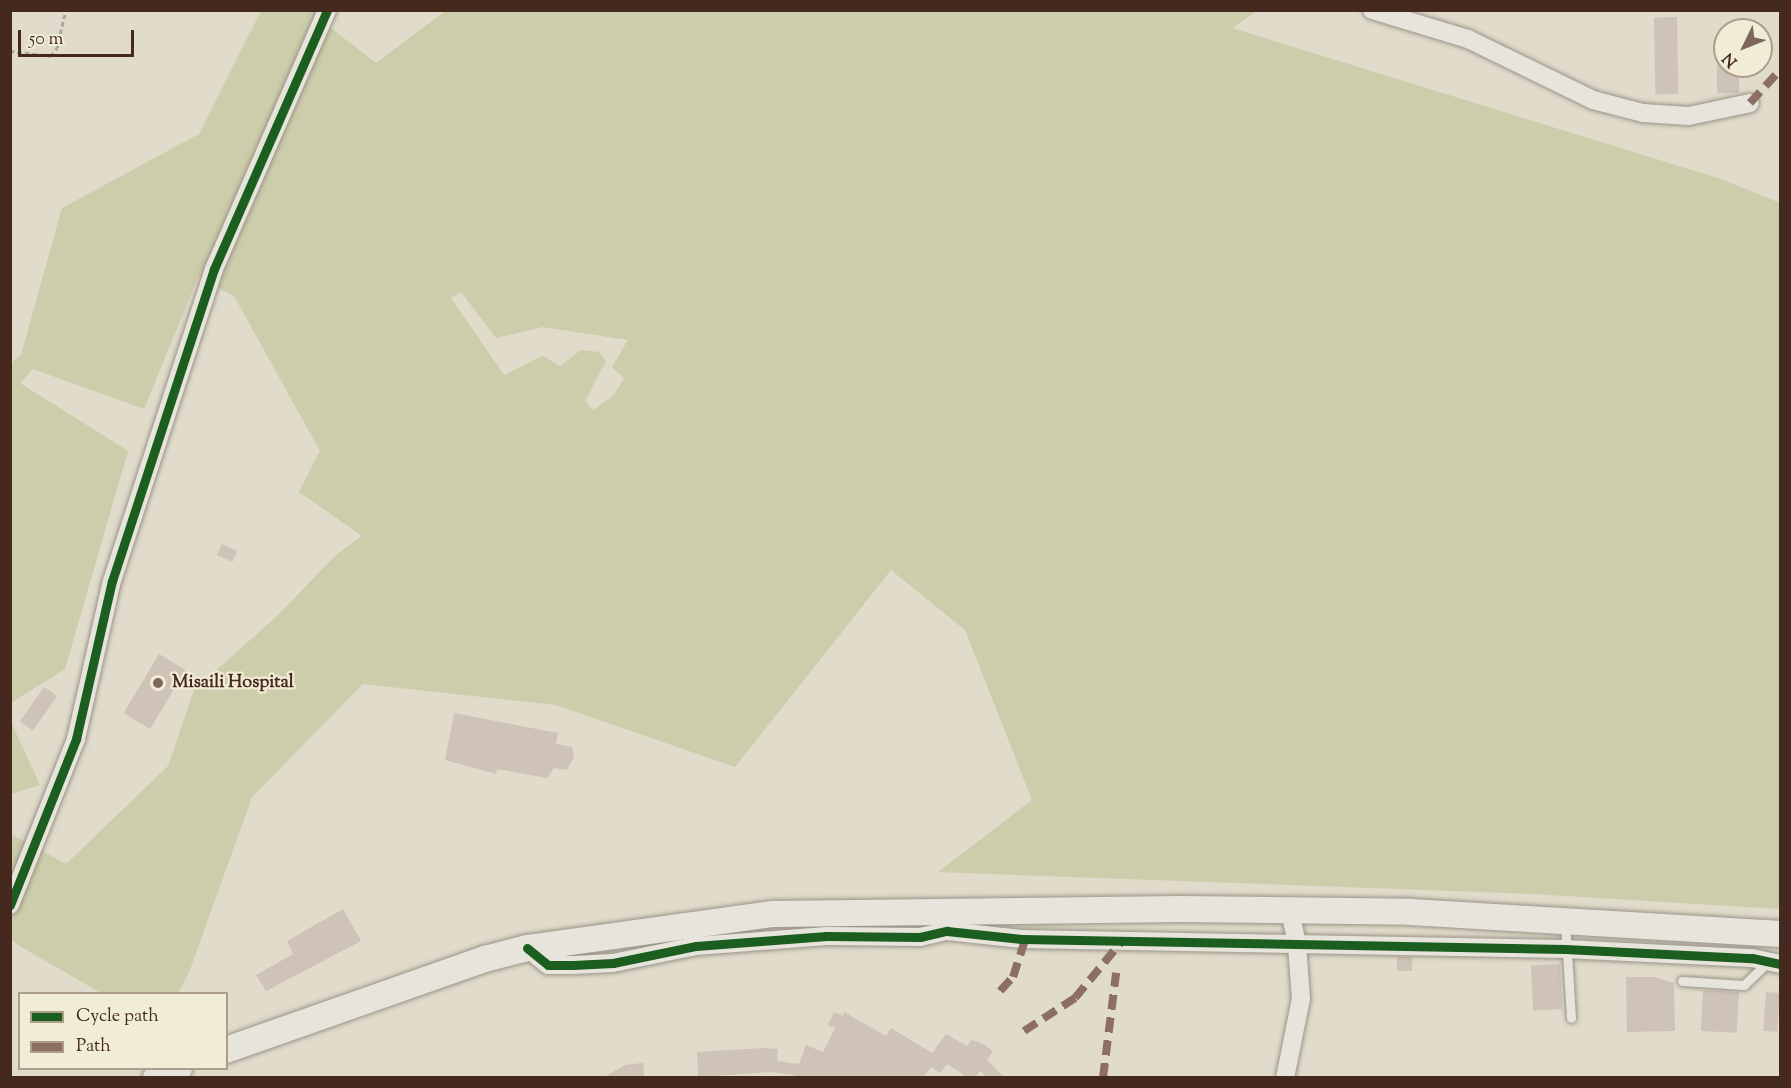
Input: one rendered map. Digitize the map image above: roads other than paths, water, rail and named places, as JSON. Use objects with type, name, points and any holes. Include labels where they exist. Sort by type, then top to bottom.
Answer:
[{"type":"main road","points":[[228,1049],[485,959],[527,948],[773,914],[1290,910],[1565,921],[1780,934]]},
{"type":"main road","points":[[156,1077],[174,1070]]},
{"type":"street","points":[[10,905],[76,739],[112,582],[214,269],[327,10]]},
{"type":"street","points":[[1372,10],[1468,39],[1593,100],[1643,113],[1689,116],[1750,103]]},
{"type":"street","points":[[1285,1077],[1301,999],[1297,944],[1290,910]]},
{"type":"street","points":[[527,948],[548,964],[573,965],[613,963],[696,946],[827,936],[920,937],[946,932],[1022,939],[1565,949],[1774,963]]},
{"type":"lane","points":[[1565,921],[1571,1018]]},
{"type":"lane","points":[[1682,981],[1744,985],[1774,963]]},
{"type":"place","name":"Misaili Hospital","points":[[158,683]]}]
